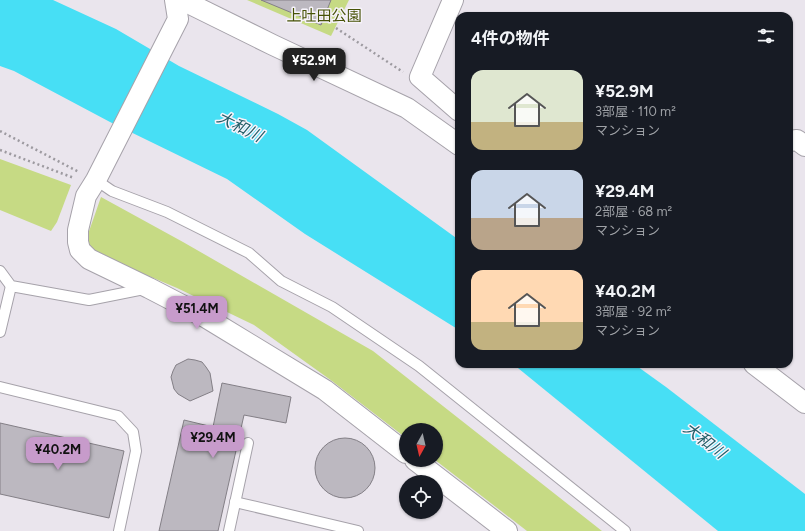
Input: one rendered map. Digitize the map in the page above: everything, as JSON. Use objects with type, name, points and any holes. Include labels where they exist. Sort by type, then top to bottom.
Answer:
[{"type":"street","points":[[453,0],[420,77],[455,108]]},
{"type":"street","points":[[399,447],[326,390],[205,317],[89,258],[80,250],[78,230],[86,196],[96,180],[178,6],[273,45],[407,108],[455,142]]},
{"type":"street","points":[[793,140],[797,140],[805,146]]},
{"type":"street","points":[[759,368],[805,403]]},
{"type":"street","points":[[424,467],[507,531]]},
{"type":"lane","points":[[96,180],[112,191],[167,212],[249,253],[281,281],[332,307],[419,366],[625,531]]},
{"type":"lane","points":[[0,271],[11,286],[89,300],[149,288]]},
{"type":"lane","points":[[0,332],[11,286]]},
{"type":"lane","points":[[0,387],[118,416],[134,432],[136,452],[119,531]]},
{"type":"lane","points":[[228,531],[248,443]]},
{"type":"lane","points":[[235,502],[358,531]]},
{"type":"path","points":[[336,28],[408,76],[420,77]]},
{"type":"path","points":[[0,131],[96,180]]},
{"type":"path","points":[[0,150],[76,178]]},
{"type":"green space","name":"上吐田公園","points":[[247,0],[349,0],[331,36]]},
{"type":"green space","points":[[0,159],[71,185],[57,222],[51,231],[0,210]]},
{"type":"green space","points":[[101,197],[183,242],[373,351],[602,531],[527,531],[443,466],[443,423],[399,423],[399,433],[332,381],[254,325],[177,288],[92,252],[87,237]]},
{"type":"water","name":"大和川","points":[[0,0],[53,0],[116,29],[179,66],[278,114],[307,130],[455,237],[455,328],[305,234],[227,179],[110,122],[14,71],[0,66]]},
{"type":"water","name":"大和川","points":[[518,368],[640,368],[805,494],[805,531],[718,531]]},
{"type":"building","points":[[261,0],[331,0],[321,25]]},
{"type":"building","points":[[188,359],[202,362],[206,367],[210,373],[213,391],[190,401],[178,394],[174,389],[171,377],[176,365]]},
{"type":"building","points":[[222,383],[291,397],[286,423],[244,415],[218,531],[159,531],[184,420],[213,427]]},
{"type":"building","points":[[0,423],[124,451],[109,518],[0,494]]},
{"type":"building","points":[[345,438],[357,440],[370,451],[373,456],[375,468],[373,480],[362,493],[357,496],[345,498],[333,496],[320,485],[317,480],[315,468],[317,456],[328,443],[333,440]]}]
